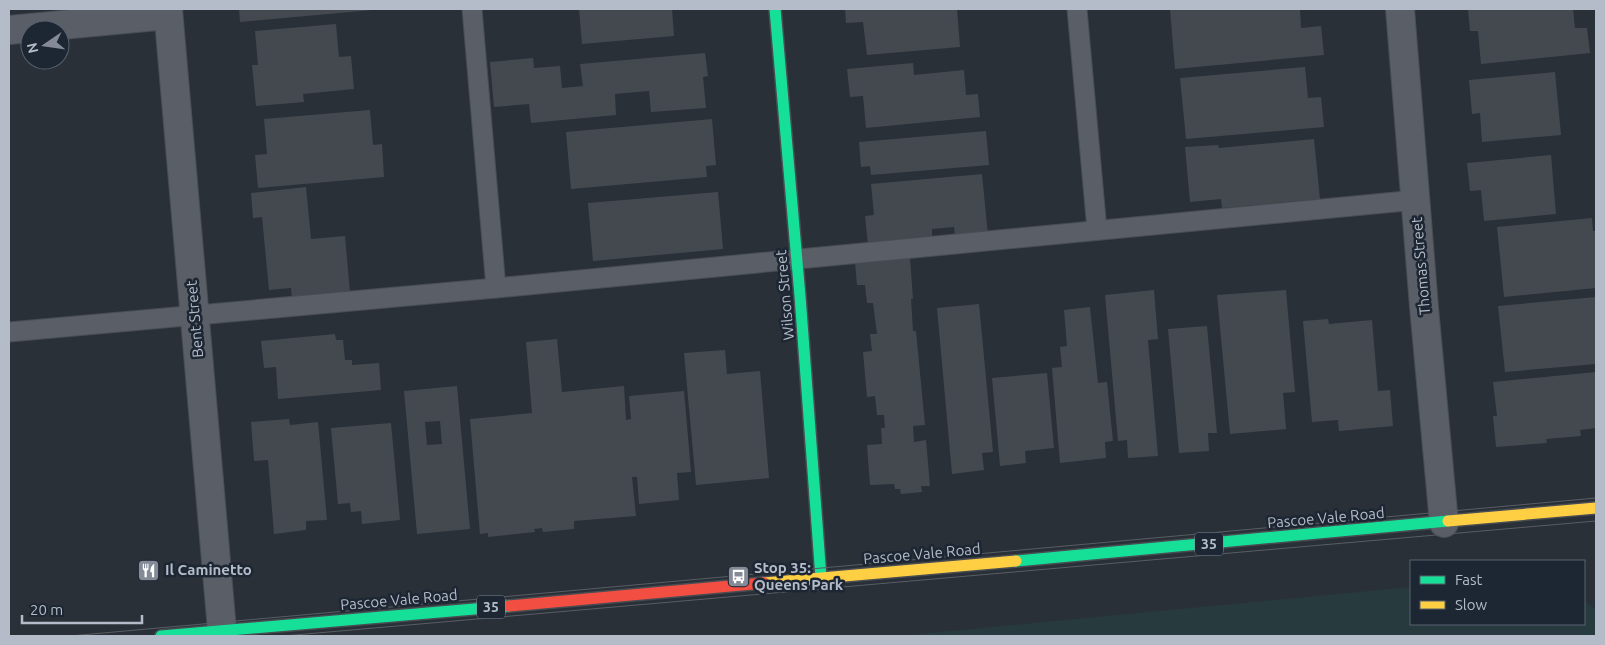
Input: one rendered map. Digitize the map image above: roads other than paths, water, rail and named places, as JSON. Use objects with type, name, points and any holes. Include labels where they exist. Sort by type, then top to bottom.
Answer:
[{"type":"main road","name":"Wilson Street","points":[[775,9],[797,259],[821,578]]},
{"type":"main road","name":"Pascoe Vale Road","points":[[161,636],[1596,508]]},
{"type":"street","name":"Thomas Street","points":[[1400,9],[1444,523]]},
{"type":"street","points":[[9,30],[168,12]]},
{"type":"street","name":"Bent Street","points":[[168,12],[222,630]]},
{"type":"lane","points":[[472,9],[496,288]]},
{"type":"lane","points":[[1078,9],[1096,230]]},
{"type":"lane","points":[[9,332],[496,288],[1416,200]]},
{"type":"tram line","points":[[70,636],[1596,498]]},
{"type":"tram line","points":[[283,636],[1596,521]]},
{"type":"place","name":"Il Caminetto","points":[[149,570]]},
{"type":"place","name":"Stop 35: Queens Park","points":[[738,577]]}]
